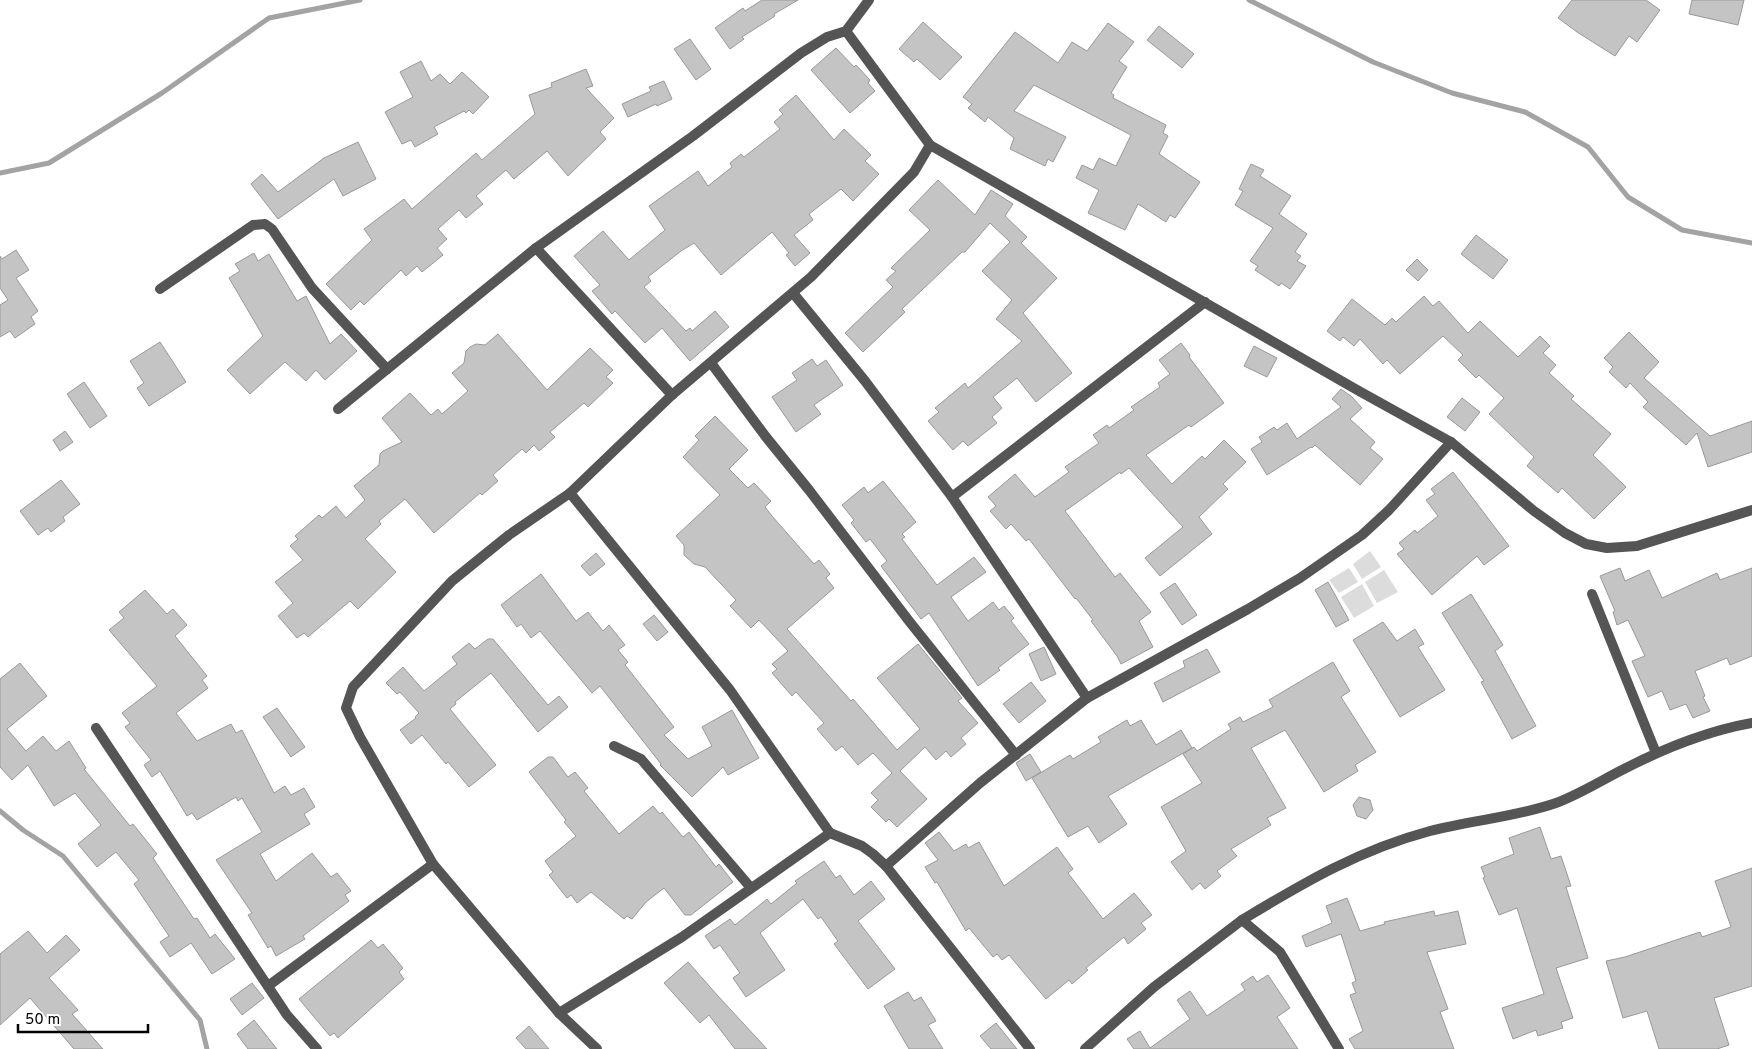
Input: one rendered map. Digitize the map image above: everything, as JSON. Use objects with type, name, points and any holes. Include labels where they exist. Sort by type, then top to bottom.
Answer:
[{"type":"street","points":[[338,409],[536,248],[693,136],[801,53],[827,37],[846,31],[869,0]]},
{"type":"street","points":[[846,31],[930,145],[1451,442],[1534,511],[1565,533],[1586,544],[1607,548],[1637,546],[1752,510]]},
{"type":"street","points":[[598,1049],[559,1013],[433,864],[360,737],[346,708],[354,687],[452,581],[509,535],[570,493],[672,395],[811,277],[914,172],[930,145]]},
{"type":"street","points":[[160,289],[253,225],[265,224],[272,229],[312,288],[387,370]]},
{"type":"street","points":[[536,248],[672,395]]},
{"type":"street","points":[[793,293],[865,381],[952,497],[1087,698]]},
{"type":"street","points":[[952,497],[1205,302]]},
{"type":"street","points":[[711,363],[909,621],[1016,755]]},
{"type":"street","points":[[886,866],[980,783],[1087,698],[1248,609],[1331,558],[1362,535],[1389,510],[1451,442]]},
{"type":"street","points":[[570,493],[730,690],[830,833],[862,846],[886,866],[1030,1049]]},
{"type":"street","points":[[1592,594],[1656,753]]},
{"type":"street","points":[[1085,1049],[1154,987],[1242,920],[1298,886],[1353,858],[1389,844],[1429,832],[1470,822],[1517,814],[1557,803],[1656,753],[1727,727],[1752,723]]},
{"type":"street","points":[[96,728],[287,1015],[317,1049]]},
{"type":"street","points":[[614,746],[641,759],[751,888]]},
{"type":"street","points":[[559,1013],[682,936],[830,833]]},
{"type":"street","points":[[268,986],[433,864]]},
{"type":"street","points":[[1242,920],[1280,952],[1339,1049]]},
{"type":"shaded area","points":[[1370,551],[1381,567],[1362,579],[1353,564]]},
{"type":"shaded area","points":[[1349,568],[1358,582],[1339,593],[1329,580]]},
{"type":"shaded area","points":[[1384,570],[1398,592],[1377,603],[1365,582]]},
{"type":"shaded area","points":[[1362,584],[1374,606],[1354,618],[1341,597]]},
{"type":"building","points":[[762,0],[798,0],[774,14],[775,16],[742,37],[744,39],[730,49],[715,28],[743,8],[745,11]]},
{"type":"building","points":[[1572,0],[1646,0],[1660,10],[1637,42],[1629,36],[1615,56],[1558,18]]},
{"type":"building","points":[[1692,0],[1744,0],[1738,25],[1689,14]]},
{"type":"building","points":[[923,22],[962,57],[940,80],[917,59],[914,62],[899,49]]},
{"type":"building","points":[[1108,23],[1134,42],[1119,61],[1127,67],[1111,93],[1114,95],[1113,98],[1166,125],[1163,133],[1168,136],[1159,154],[1200,182],[1175,218],[1170,215],[1166,222],[1138,204],[1125,230],[1088,213],[1099,190],[1076,178],[1082,165],[1093,170],[1099,158],[1116,166],[1131,135],[1034,85],[1014,111],[1066,137],[1053,162],[1048,159],[1045,166],[1010,149],[1014,138],[988,117],[985,122],[968,108],[972,104],[963,97],[1015,32],[1058,63],[1072,42],[1087,51]]},
{"type":"building","points":[[1159,26],[1194,54],[1182,68],[1147,40]]},
{"type":"building","points":[[690,39],[711,69],[696,80],[674,49]]},
{"type":"building","points":[[836,48],[870,80],[868,83],[875,91],[850,113],[811,70]]},
{"type":"building","points":[[421,61],[431,81],[440,74],[450,84],[462,72],[489,97],[473,114],[469,110],[466,113],[464,111],[434,127],[438,134],[415,147],[411,140],[402,144],[385,112],[413,97],[400,72]]},
{"type":"building","points":[[586,69],[593,86],[586,88],[614,118],[600,132],[606,139],[568,176],[547,151],[514,179],[506,170],[476,196],[483,204],[466,218],[459,210],[438,229],[447,239],[437,248],[443,255],[422,272],[417,266],[406,276],[401,270],[364,305],[360,301],[351,310],[326,284],[372,240],[364,229],[404,199],[412,209],[476,153],[482,160],[535,114],[529,95],[552,87],[551,83]]},
{"type":"building","points":[[664,81],[672,99],[628,117],[622,104],[651,91],[649,87]]},
{"type":"building","points":[[796,95],[834,140],[844,129],[871,155],[865,161],[879,174],[853,201],[841,189],[809,214],[813,220],[794,235],[810,253],[795,266],[786,255],[789,253],[772,232],[721,275],[694,243],[681,251],[648,277],[651,281],[644,287],[686,331],[690,328],[692,331],[715,311],[729,327],[690,361],[662,328],[645,343],[615,311],[612,314],[592,291],[600,285],[574,256],[603,231],[629,260],[665,230],[649,206],[698,171],[708,186],[732,167],[730,163],[741,154],[744,157],[780,129],[774,122],[783,114],[779,110]]},
{"type":"building","points":[[358,142],[376,179],[343,196],[334,179],[278,219],[251,184],[262,174],[278,192],[324,158]]},
{"type":"building","points":[[1251,164],[1264,170],[1260,176],[1291,196],[1279,214],[1307,234],[1295,252],[1301,256],[1297,261],[1306,266],[1290,289],[1281,283],[1279,286],[1255,270],[1258,266],[1250,261],[1273,228],[1235,205],[1243,191],[1239,189]]},
{"type":"building","points":[[938,180],[975,215],[991,190],[1013,204],[1005,216],[1027,237],[1021,243],[1057,278],[1023,313],[1072,373],[1036,402],[1017,378],[993,397],[1002,408],[992,417],[997,423],[968,446],[963,441],[953,450],[928,421],[939,412],[935,408],[965,383],[968,388],[1022,341],[996,319],[1012,300],[982,271],[1010,242],[990,223],[965,252],[962,252],[902,309],[905,312],[863,352],[845,333],[893,287],[886,280],[896,271],[891,268],[930,230],[909,210]]},
{"type":"building","points":[[1476,235],[1508,260],[1493,279],[1461,254]]},
{"type":"building","points":[[16,250],[29,270],[16,278],[38,311],[31,317],[35,324],[15,338],[10,331],[0,337],[0,305],[8,300],[0,288],[0,256],[2,259]]},
{"type":"building","points":[[254,253],[258,261],[269,254],[297,301],[306,296],[330,344],[341,334],[357,351],[325,380],[316,370],[306,381],[285,362],[250,394],[227,370],[263,336],[229,278],[240,271],[235,264]]},
{"type":"building","points":[[1417,259],[1428,270],[1418,281],[1406,270]]},
{"type":"building","points":[[1424,296],[1433,306],[1439,301],[1468,333],[1480,321],[1518,357],[1540,336],[1550,346],[1543,353],[1556,365],[1549,373],[1574,396],[1571,399],[1611,434],[1593,455],[1626,487],[1594,519],[1562,488],[1558,493],[1527,466],[1534,457],[1489,414],[1504,398],[1479,375],[1476,378],[1458,360],[1463,355],[1443,336],[1400,374],[1387,360],[1383,364],[1360,339],[1354,346],[1343,337],[1340,341],[1327,331],[1352,299],[1385,325],[1392,318],[1396,322]]},
{"type":"building","points":[[1629,332],[1659,362],[1644,378],[1710,436],[1752,421],[1752,452],[1708,467],[1697,433],[1686,445],[1643,407],[1648,402],[1630,383],[1626,388],[1609,372],[1613,367],[1604,358]]},
{"type":"building","points":[[498,334],[547,390],[590,348],[613,370],[606,377],[613,383],[588,407],[584,403],[550,432],[555,437],[539,451],[534,445],[526,453],[522,449],[493,475],[498,481],[482,495],[480,493],[434,533],[405,499],[379,521],[381,524],[365,539],[396,572],[358,609],[350,601],[308,637],[304,633],[297,638],[278,616],[293,603],[275,582],[303,560],[290,546],[298,539],[295,536],[319,515],[322,518],[336,506],[346,518],[365,500],[354,486],[379,465],[380,454],[383,451],[402,442],[382,418],[410,393],[431,415],[438,409],[442,414],[468,391],[452,373],[464,363],[466,351],[476,344],[485,345]]},
{"type":"building","points":[[160,342],[186,382],[149,406],[137,388],[144,383],[130,361]]},
{"type":"building","points":[[1181,343],[1190,355],[1189,357],[1224,403],[1191,427],[1189,425],[1146,455],[1172,484],[1202,456],[1205,459],[1224,440],[1246,462],[1223,484],[1228,489],[1199,517],[1212,534],[1160,576],[1145,558],[1183,527],[1129,468],[1121,474],[1120,472],[1065,511],[1115,577],[1120,573],[1151,612],[1139,621],[1153,647],[1121,664],[1091,621],[1093,620],[1029,539],[1026,541],[1011,524],[1006,529],[990,511],[996,506],[988,497],[1015,474],[1035,497],[1069,472],[1065,467],[1099,443],[1093,435],[1107,425],[1109,428],[1134,410],[1131,407],[1160,387],[1158,383],[1170,374],[1159,360]]},
{"type":"building","points":[[1254,346],[1277,358],[1267,377],[1244,366]]},
{"type":"building","points":[[812,359],[817,366],[826,360],[843,385],[814,405],[821,414],[796,432],[772,397],[797,380],[792,373]]},
{"type":"building","points":[[84,382],[107,416],[90,428],[67,394]]},
{"type":"building","points":[[1341,389],[1362,408],[1350,419],[1375,442],[1370,448],[1383,459],[1360,485],[1315,445],[1267,475],[1251,449],[1262,442],[1259,437],[1274,427],[1277,430],[1287,423],[1297,439],[1341,407],[1332,399]]},
{"type":"building","points":[[1462,398],[1480,412],[1465,431],[1447,417]]},
{"type":"building","points":[[715,416],[748,450],[729,469],[748,488],[754,483],[771,501],[765,507],[772,516],[814,564],[819,560],[830,574],[826,578],[834,588],[787,629],[851,701],[853,699],[897,750],[920,729],[877,678],[918,644],[962,698],[958,701],[978,723],[961,738],[966,744],[951,757],[946,751],[936,760],[925,747],[900,771],[927,799],[897,827],[889,819],[886,822],[871,807],[878,800],[871,793],[892,773],[873,753],[858,765],[842,746],[836,751],[817,729],[824,723],[796,692],[792,696],[772,673],[777,669],[772,664],[788,651],[759,620],[751,628],[730,606],[736,600],[705,567],[694,564],[684,555],[684,545],[676,536],[720,495],[683,457],[699,440],[695,436]]},
{"type":"building","points":[[65,431],[73,442],[60,451],[53,440]]},
{"type":"building","points":[[1453,472],[1509,546],[1484,565],[1477,556],[1432,595],[1397,554],[1404,549],[1399,543],[1415,530],[1417,533],[1438,516],[1426,500],[1435,494],[1431,489]]},
{"type":"building","points":[[61,480],[80,504],[63,517],[65,521],[51,532],[48,528],[38,535],[20,511]]},
{"type":"building","points":[[883,481],[916,522],[902,534],[905,537],[902,539],[937,585],[974,557],[986,572],[951,597],[968,621],[993,602],[999,610],[1004,606],[1014,618],[1011,621],[1029,644],[998,668],[1000,670],[978,686],[929,613],[921,619],[881,566],[887,561],[870,539],[866,542],[851,523],[854,520],[842,505],[864,487],[868,493]]},
{"type":"building","points":[[596,553],[605,564],[590,576],[581,566]]},
{"type":"building","points":[[1620,568],[1625,581],[1649,570],[1662,598],[1717,573],[1720,580],[1752,568],[1752,656],[1730,665],[1727,658],[1695,671],[1705,696],[1703,697],[1710,711],[1693,718],[1686,704],[1670,710],[1662,691],[1648,697],[1632,661],[1645,656],[1628,620],[1617,625],[1613,612],[1615,611],[1600,576]]},
{"type":"building","points":[[541,574],[576,621],[588,612],[603,631],[609,625],[625,645],[618,650],[628,662],[625,665],[674,727],[664,735],[688,759],[712,746],[702,727],[732,710],[759,758],[728,775],[723,767],[692,797],[660,765],[600,686],[592,693],[540,631],[531,638],[521,624],[517,627],[501,605]]},
{"type":"building","points":[[1328,582],[1349,620],[1336,627],[1315,590]]},
{"type":"building","points":[[1175,583],[1197,615],[1182,625],[1160,593]]},
{"type":"building","points":[[145,590],[167,614],[173,609],[187,625],[175,636],[207,676],[202,680],[208,688],[176,713],[197,741],[231,724],[236,733],[242,730],[274,793],[285,786],[291,795],[304,788],[315,807],[304,814],[310,824],[260,854],[276,881],[312,853],[331,877],[337,873],[351,891],[345,895],[349,901],[303,936],[305,939],[276,956],[271,946],[268,948],[248,915],[252,913],[216,860],[262,832],[242,798],[238,801],[236,797],[197,820],[192,813],[187,816],[160,771],[152,777],[144,765],[151,760],[125,727],[130,723],[122,713],[157,686],[109,630],[124,618],[119,612]]},
{"type":"building","points":[[1471,594],[1503,645],[1495,651],[1536,726],[1512,739],[1481,682],[1484,681],[1442,613]]},
{"type":"building","points":[[654,615],[668,632],[657,641],[643,624]]},
{"type":"building","points":[[1383,622],[1397,641],[1415,629],[1424,644],[1418,647],[1445,690],[1400,717],[1353,640]]},
{"type":"building","points":[[488,639],[493,639],[548,705],[559,696],[568,707],[538,732],[491,673],[455,702],[456,704],[450,709],[496,765],[469,787],[448,762],[446,764],[422,735],[411,744],[400,730],[416,718],[419,713],[400,692],[397,694],[386,683],[403,667],[424,691],[457,664],[452,657],[469,643],[475,649]]},
{"type":"building","points":[[1044,647],[1056,674],[1041,681],[1029,654]]},
{"type":"building","points":[[1207,649],[1220,672],[1163,702],[1154,683],[1185,667],[1183,661]]},
{"type":"building","points":[[1333,662],[1350,691],[1341,697],[1376,752],[1355,765],[1358,771],[1324,792],[1285,730],[1251,748],[1286,808],[1267,818],[1271,825],[1231,849],[1237,856],[1217,871],[1221,876],[1205,889],[1200,883],[1192,890],[1171,862],[1186,851],[1161,807],[1202,783],[1183,754],[1194,747],[1197,751],[1231,729],[1228,724],[1240,717],[1243,722],[1273,707],[1269,700]]},
{"type":"building","points":[[20,663],[47,696],[7,729],[26,751],[43,736],[56,751],[69,741],[86,768],[84,769],[130,826],[133,824],[157,854],[153,858],[194,919],[197,918],[210,938],[215,934],[235,959],[212,974],[191,943],[170,957],[160,942],[169,936],[134,884],[139,880],[116,852],[97,867],[78,844],[101,825],[75,793],[54,806],[28,765],[12,780],[0,767],[0,679]]},
{"type":"building","points":[[1031,682],[1046,701],[1019,723],[1003,704]]},
{"type":"building","points":[[277,708],[305,747],[291,757],[263,717]]},
{"type":"building","points":[[1127,720],[1130,726],[1141,720],[1156,745],[1181,730],[1192,748],[1108,796],[1127,824],[1099,843],[1088,826],[1068,837],[1032,778],[1070,755],[1073,759],[1101,742],[1098,737]]},
{"type":"building","points":[[1030,754],[1041,772],[1026,781],[1016,763]]},
{"type":"building","points":[[548,757],[553,757],[568,777],[575,772],[588,788],[584,791],[619,834],[653,806],[660,814],[662,812],[683,837],[689,832],[716,867],[719,864],[733,882],[691,915],[685,915],[664,888],[646,902],[632,919],[627,916],[624,919],[591,892],[577,903],[571,895],[567,898],[549,875],[553,872],[545,861],[576,836],[529,772]]},
{"type":"building","points":[[1359,797],[1370,800],[1373,810],[1366,819],[1357,816],[1353,805]]},
{"type":"building","points":[[1540,827],[1551,859],[1561,856],[1571,886],[1566,887],[1588,958],[1556,968],[1573,1018],[1561,1022],[1563,1028],[1538,1036],[1536,1030],[1513,1039],[1502,1008],[1544,994],[1517,908],[1499,915],[1483,878],[1485,877],[1481,867],[1514,854],[1509,838]]},
{"type":"building","points":[[939,832],[954,851],[966,844],[968,848],[979,842],[1004,886],[1057,847],[1073,869],[1068,873],[1103,919],[1134,893],[1152,915],[1141,923],[1146,929],[1128,944],[1124,937],[1086,968],[1088,970],[1072,984],[1069,980],[1046,999],[1009,955],[1002,960],[997,954],[993,957],[969,928],[966,931],[937,882],[935,883],[925,867],[938,860],[925,843]]},
{"type":"building","points":[[824,861],[836,878],[840,875],[854,895],[871,881],[885,899],[858,921],[895,969],[868,989],[834,944],[838,941],[821,917],[818,919],[803,899],[760,933],[785,970],[746,997],[733,978],[740,973],[720,945],[714,949],[705,936],[730,919],[735,925],[767,899],[771,904],[797,883],[795,881]]},
{"type":"building","points":[[1752,868],[1752,986],[1714,998],[1729,1045],[1717,1049],[1659,1049],[1647,1011],[1623,1018],[1606,961],[1625,957],[1700,932],[1702,937],[1731,927],[1715,881]]},
{"type":"building","points":[[1347,898],[1360,931],[1385,924],[1384,922],[1434,911],[1435,916],[1458,911],[1466,944],[1427,952],[1448,1009],[1440,1012],[1454,1049],[1355,1049],[1349,1039],[1363,1031],[1350,995],[1356,993],[1352,983],[1356,981],[1341,934],[1306,947],[1302,936],[1332,923],[1326,906]]},
{"type":"building","points":[[28,931],[47,953],[66,935],[80,950],[49,978],[78,1010],[72,1014],[103,1049],[74,1049],[30,998],[0,1025],[0,954]]},
{"type":"building","points":[[371,940],[378,948],[383,944],[403,968],[399,972],[404,979],[338,1038],[334,1033],[330,1036],[299,999]]},
{"type":"building","points":[[688,962],[767,1049],[735,1049],[709,1015],[700,1023],[664,983]]},
{"type":"building","points":[[1268,975],[1290,1008],[1277,1017],[1298,1049],[1134,1049],[1127,1039],[1140,1031],[1150,1048],[1190,1019],[1177,1000],[1190,991],[1207,1016],[1245,990],[1241,984],[1253,976],[1257,982]]},
{"type":"building","points":[[252,983],[264,998],[242,1015],[230,999]]},
{"type":"building","points":[[908,992],[914,1001],[921,997],[936,1021],[928,1025],[943,1049],[909,1049],[884,1006]]},
{"type":"building","points":[[254,1020],[277,1049],[248,1049],[237,1034]]},
{"type":"building","points":[[996,1023],[1017,1049],[991,1049],[980,1036]]},
{"type":"building","points":[[529,1026],[549,1049],[526,1049],[516,1038]]},
{"type":"waterway","points":[[0,173],[49,163],[162,93],[269,18],[360,0]]},
{"type":"waterway","points":[[1249,0],[1373,62],[1452,93],[1525,112],[1588,147],[1628,197],[1682,230],[1752,243]]},
{"type":"waterway","points":[[0,811],[23,830],[63,856],[200,1020],[207,1049]]}]
